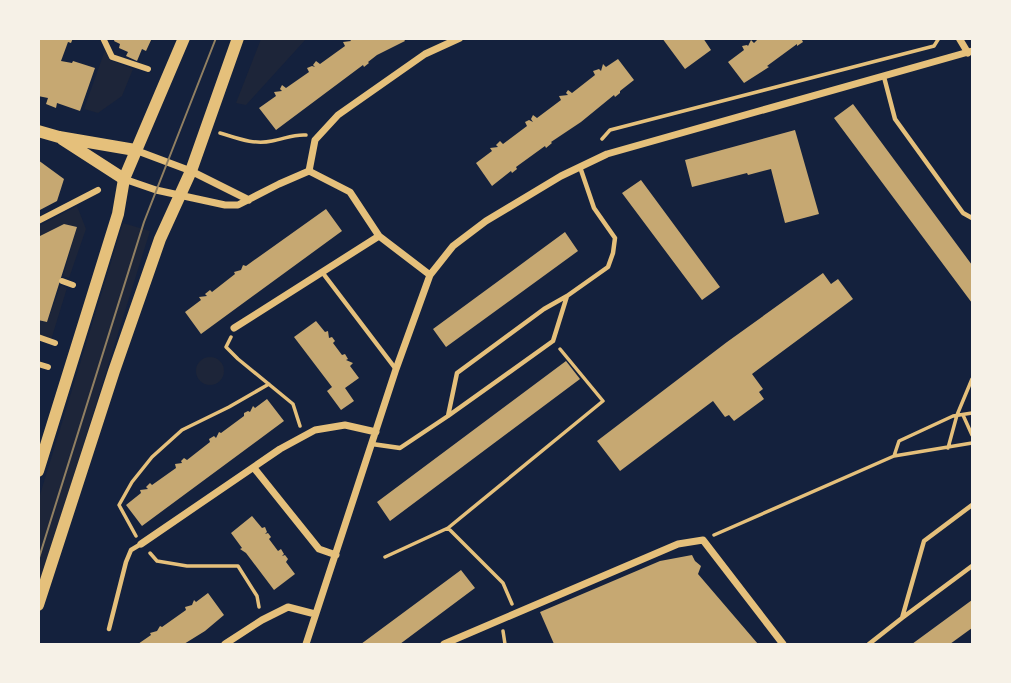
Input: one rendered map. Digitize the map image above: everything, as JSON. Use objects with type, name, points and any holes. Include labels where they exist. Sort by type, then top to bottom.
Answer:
[{"type":"main road","points":[[38,471],[118,214],[124,178],[184,38]]},
{"type":"main road","points":[[38,605],[118,357],[160,239],[179,194],[194,173],[238,38]]},
{"type":"main road","points":[[38,131],[135,150]]},
{"type":"main road","points":[[59,137],[124,178]]},
{"type":"street","points":[[103,38],[112,57],[148,69]]},
{"type":"street","points":[[309,172],[315,139],[338,116],[425,54],[460,38]]},
{"type":"street","points":[[306,645],[396,369],[430,275],[453,246],[486,221],[580,166],[620,150],[970,52],[958,38]]},
{"type":"street","points":[[135,150],[194,173],[249,200]]},
{"type":"street","points":[[124,178],[156,190],[225,205],[238,205],[309,172],[350,192],[379,236],[430,275]]},
{"type":"street","points":[[38,221],[98,190]]},
{"type":"street","points":[[234,328],[379,236]]},
{"type":"street","points":[[62,281],[73,285]]},
{"type":"street","points":[[38,337],[55,343]]},
{"type":"street","points":[[38,364],[48,367]]},
{"type":"street","points":[[141,544],[315,430],[345,425],[376,432]]},
{"type":"street","points":[[254,468],[319,549],[336,555]]},
{"type":"street","points":[[443,645],[678,544],[703,540],[783,645]]},
{"type":"street","points":[[225,645],[262,620],[288,607],[315,614]]},
{"type":"street","points":[[465,634],[465,645]]},
{"type":"lane","points":[[884,77],[895,119],[963,213],[972,218]]},
{"type":"lane","points":[[448,416],[457,373],[608,267],[615,238],[594,208],[580,166]]},
{"type":"lane","points":[[321,271],[396,369]]},
{"type":"lane","points":[[372,444],[400,448],[553,341],[567,296]]},
{"type":"lane","points":[[902,618],[924,541],[972,505]]},
{"type":"lane","points":[[109,629],[126,562],[131,550],[141,544]]},
{"type":"lane","points":[[869,645],[972,566]]},
{"type":"path","points":[[602,139],[610,130],[934,46],[939,38]]},
{"type":"path","points":[[220,133],[250,142],[270,142],[304,134],[315,139]]},
{"type":"path","points":[[234,328],[226,347],[293,404],[304,436]]},
{"type":"path","points":[[385,557],[448,528],[603,401],[553,341]]},
{"type":"path","points":[[948,448],[957,415],[972,379]]},
{"type":"path","points":[[262,620],[257,596],[238,566],[187,566],[157,561],[141,544],[119,505],[132,482],[152,457],[181,430],[269,384]]},
{"type":"path","points":[[894,456],[900,440],[957,415],[972,413]]},
{"type":"path","points":[[963,414],[972,435]]},
{"type":"path","points":[[703,540],[894,456],[972,443]]},
{"type":"path","points":[[448,528],[503,583],[516,612]]},
{"type":"shaded area","points":[[261,39],[306,39],[246,105],[236,103]]},
{"type":"shaded area","points":[[105,50],[110,60],[133,69],[122,96],[98,113],[84,109]]},
{"type":"shaded area","points":[[77,206],[86,229],[69,278],[63,276],[77,227],[64,224],[39,237],[39,226]]},
{"type":"shaded area","points":[[123,223],[150,231],[39,587],[39,498]]},
{"type":"shaded area","points":[[61,285],[67,288],[51,340],[39,335],[38,320],[47,322]]},
{"type":"shaded area","points":[[210,357],[220,361],[224,371],[220,381],[210,385],[200,381],[196,371],[200,361]]},
{"type":"building","points":[[38,38],[73,38],[71,43],[68,42],[61,61],[73,61],[95,68],[80,111],[57,103],[56,108],[46,104],[48,98],[38,96]]},
{"type":"building","points":[[115,38],[152,38],[146,51],[142,49],[137,61],[126,56],[128,52],[119,48],[120,44],[114,41]]},
{"type":"building","points":[[349,38],[403,38],[405,41],[377,55],[276,130],[259,108],[276,96],[274,92],[282,91],[282,85],[286,88],[309,72],[307,68],[315,67],[313,65],[316,61],[320,64],[345,46],[343,42],[351,41]]},
{"type":"building","points":[[662,38],[703,38],[711,50],[685,69]]},
{"type":"building","points":[[759,38],[804,38],[803,42],[744,83],[728,62],[744,50],[742,46],[748,46],[751,40],[754,43]]},
{"type":"building","points":[[618,59],[634,80],[615,97],[614,95],[492,186],[476,163],[492,151],[490,148],[498,147],[496,145],[500,141],[503,144],[527,126],[525,122],[533,122],[533,115],[537,118],[561,100],[559,96],[568,95],[568,90],[572,93],[595,75],[593,71],[601,71],[603,64],[606,67]]},
{"type":"building","points":[[853,104],[972,265],[972,303],[834,118]]},
{"type":"building","points":[[795,130],[819,214],[785,223],[771,169],[692,187],[685,160]]},
{"type":"building","points":[[38,160],[64,179],[57,201],[38,211]]},
{"type":"building","points":[[641,180],[720,287],[702,300],[622,193]]},
{"type":"building","points":[[326,209],[342,231],[201,334],[185,312],[201,300],[199,297],[207,296],[205,294],[210,290],[212,292],[235,274],[234,272],[241,270],[243,265],[246,266]]},
{"type":"building","points":[[64,224],[77,227],[47,322],[38,320],[38,237]]},
{"type":"building","points":[[565,232],[578,251],[446,347],[433,329]]},
{"type":"building","points":[[823,273],[831,284],[838,279],[853,299],[752,374],[763,389],[759,392],[764,399],[734,421],[729,415],[725,417],[713,401],[620,471],[597,441]]},
{"type":"building","points":[[316,321],[325,332],[328,331],[329,338],[332,337],[342,355],[345,354],[348,359],[346,360],[353,363],[350,366],[359,378],[345,388],[354,401],[341,410],[327,391],[332,387],[294,337]]},
{"type":"building","points":[[566,361],[580,379],[390,521],[377,502]]},
{"type":"building","points":[[267,399],[284,421],[142,526],[126,505],[141,493],[140,490],[148,489],[146,487],[150,483],[152,485],[176,468],[175,464],[182,463],[184,458],[187,460],[210,442],[209,439],[214,436],[216,438],[219,432],[244,416],[244,413],[250,412],[253,406],[255,408]]},
{"type":"building","points":[[252,516],[262,528],[265,527],[265,534],[268,533],[278,551],[281,549],[284,554],[282,556],[285,555],[288,559],[286,562],[295,574],[274,590],[240,549],[242,548],[231,533]]},
{"type":"building","points":[[692,555],[701,566],[698,574],[758,644],[554,644],[540,612],[660,561]]},
{"type":"building","points":[[461,570],[475,588],[400,644],[361,644]]},
{"type":"building","points":[[208,593],[224,615],[205,631],[184,644],[138,644],[186,610],[185,607],[192,605],[194,600],[196,602]]},
{"type":"building","points":[[972,600],[972,628],[950,644],[912,644]]},
{"type":"tram line","points":[[38,561],[144,222],[216,38]]}]
